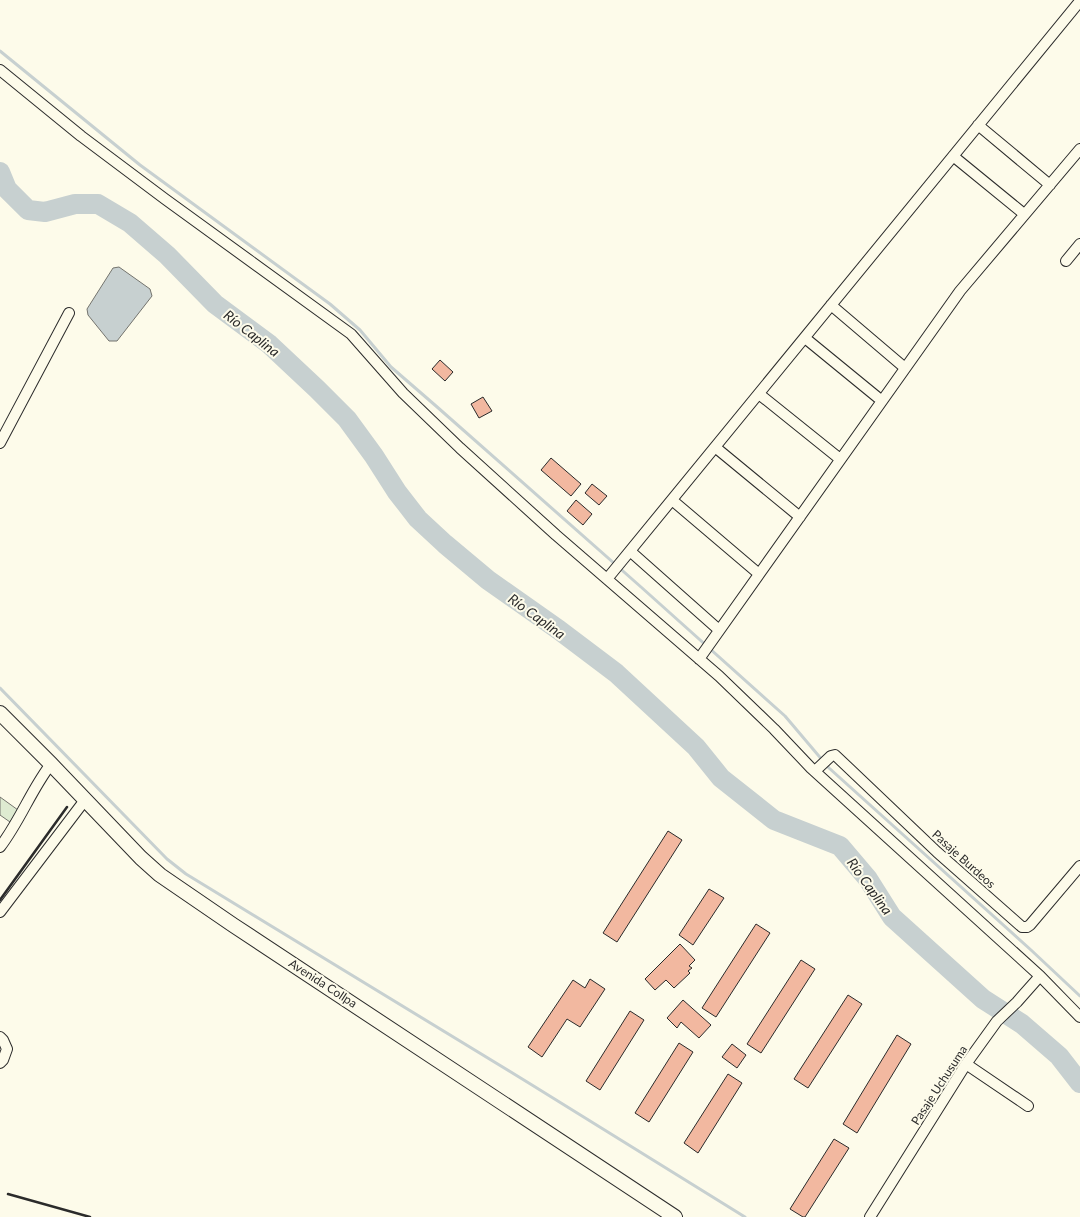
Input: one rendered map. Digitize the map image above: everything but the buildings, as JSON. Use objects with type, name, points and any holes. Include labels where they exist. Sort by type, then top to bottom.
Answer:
[{"type":"main road","name":"Avenida Collpa","points":[[0,714],[160,875],[675,1217]]},
{"type":"street","points":[[607,580],[1080,0]]},
{"type":"street","points":[[0,70],[80,136],[351,334],[403,393],[460,448],[556,535],[607,580],[705,651],[774,728],[821,765],[1080,1017]]},
{"type":"street","points":[[978,125],[1050,185]]},
{"type":"street","points":[[705,651],[960,291],[1080,149]]},
{"type":"street","points":[[953,156],[1024,214]]},
{"type":"street","points":[[1066,260],[1080,244]]},
{"type":"street","points":[[831,305],[905,368]]},
{"type":"street","points":[[0,444],[69,313]]},
{"type":"street","points":[[804,338],[882,401]]},
{"type":"street","points":[[759,394],[840,460]]},
{"type":"street","points":[[715,447],[800,517]]},
{"type":"street","points":[[672,500],[759,574]]},
{"type":"street","points":[[630,551],[719,630]]},
{"type":"street","name":"Pasaje Burdeos","points":[[821,765],[834,755],[938,852],[1022,926],[1027,927],[1030,925],[1080,866]]},
{"type":"street","points":[[0,847],[51,764]]},
{"type":"street","points":[[0,912],[85,800]]},
{"type":"street","name":"Pasaje Uchusuma","points":[[870,1217],[966,1064],[996,1021],[1017,1002],[1040,976]]},
{"type":"street","points":[[0,1038],[7,1049],[0,1063]]},
{"type":"street","points":[[966,1064],[1028,1106]]},
{"type":"green space","points":[[0,797],[18,810],[10,822],[0,815]]},
{"type":"shaded area","points":[[119,267],[150,289],[152,296],[117,341],[109,341],[88,315],[87,309],[113,268]]},
{"type":"waterway","points":[[0,51],[140,165],[330,304],[360,330],[391,367],[785,716],[829,768],[1080,996]]},
{"type":"waterway","name":"Río Caplina","points":[[0,172],[7,189],[28,210],[45,212],[75,204],[98,204],[130,223],[167,255],[215,304],[269,344],[347,419],[418,519],[445,544],[488,580],[616,673],[696,747],[721,778],[774,820],[840,846],[868,879],[892,917],[983,999],[1022,1024],[1059,1056],[1080,1083]]},
{"type":"waterway","points":[[0,688],[167,859],[186,874],[745,1217]]},
{"type":"wall","points":[[0,900],[67,807]]},
{"type":"wall","points":[[8,1194],[90,1217]]}]
